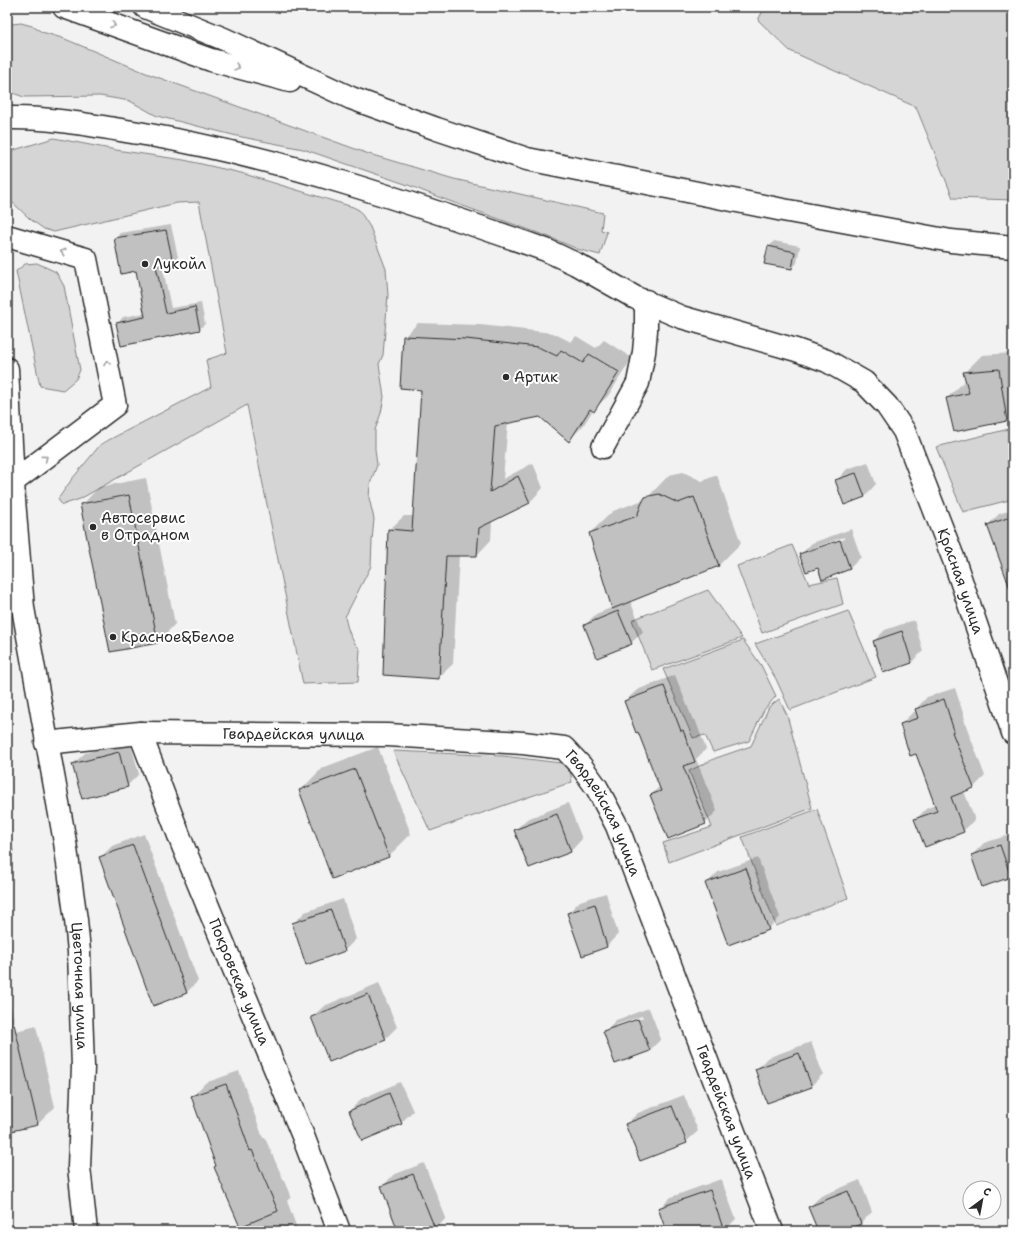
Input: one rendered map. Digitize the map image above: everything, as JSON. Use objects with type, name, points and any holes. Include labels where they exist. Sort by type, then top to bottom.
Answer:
[{"type":"main road","points":[[64,7],[212,60],[351,98],[527,159],[783,210],[951,241],[1013,247]]},
{"type":"main road","points":[[145,7],[224,39],[351,98]]},
{"type":"main road","name":"Красная улица","points":[[7,118],[82,123],[186,141],[320,175],[546,250],[576,264],[636,298],[681,317],[796,350],[827,361],[864,382],[887,406],[904,431],[954,560],[1013,733]]},
{"type":"main road","points":[[7,236],[86,259],[115,405],[12,495]]},
{"type":"main road","points":[[603,447],[638,383],[644,352],[646,301]]},
{"type":"main road","name":"Цветочная улица","points":[[7,372],[12,495],[23,608],[65,842],[79,952],[83,1067],[79,1167],[86,1231]]},
{"type":"main road","name":"Гвардейская улица","points":[[46,742],[140,733],[388,735],[523,743],[564,748],[597,788],[617,826],[772,1231]]},
{"type":"main road","name":"Покровская улица","points":[[140,733],[183,846],[304,1136],[339,1231]]},
{"type":"shaded area","points":[[765,7],[1013,7],[1013,200],[953,198],[916,107],[790,51],[758,20]]},
{"type":"shaded area","points":[[21,23],[32,26],[42,32],[65,39],[146,73],[369,154],[454,179],[603,213],[601,230],[607,232],[600,255],[580,250],[549,237],[408,185],[303,149],[237,136],[157,116],[130,101],[100,96],[24,97],[7,91],[7,27],[12,24]]},
{"type":"shaded area","points":[[54,138],[116,150],[184,160],[241,173],[353,207],[359,210],[370,227],[386,269],[388,295],[383,355],[379,364],[384,397],[381,413],[375,430],[377,465],[370,484],[369,498],[374,519],[371,566],[345,617],[350,634],[360,649],[358,682],[303,684],[247,405],[80,499],[62,505],[58,499],[72,479],[101,444],[211,387],[206,360],[227,353],[199,202],[177,203],[54,232],[44,229],[30,219],[12,202],[7,195],[7,155],[14,150]]},
{"type":"shaded area","points":[[37,263],[56,272],[64,286],[80,370],[76,379],[63,390],[40,386],[16,271],[25,264]]},
{"type":"shaded area","points":[[1013,428],[1013,499],[963,512],[936,447]]},
{"type":"shaded area","points":[[792,545],[809,584],[837,578],[843,604],[762,633],[737,566]]},
{"type":"shaded area","points":[[708,590],[742,638],[652,670],[632,620]]},
{"type":"shaded area","points":[[848,611],[876,677],[790,710],[776,679],[755,644]]},
{"type":"shaded area","points":[[743,640],[761,665],[776,696],[764,710],[749,741],[713,752],[705,735],[693,738],[663,669]]},
{"type":"shaded area","points":[[779,699],[787,715],[812,808],[669,862],[663,843],[712,827],[689,771],[716,758],[751,746],[769,707]]},
{"type":"shaded area","points":[[393,751],[503,756],[569,764],[572,782],[430,831]]},
{"type":"shaded area","points":[[817,809],[848,898],[776,926],[742,837]]},
{"type":"building","points":[[166,230],[173,263],[156,266],[166,313],[195,307],[200,330],[121,346],[116,323],[145,317],[136,271],[121,274],[114,238]]},
{"type":"building","points":[[768,246],[795,252],[792,269],[764,264]]},
{"type":"building","points":[[403,336],[466,339],[538,347],[557,356],[561,350],[583,363],[589,354],[619,372],[594,412],[590,409],[569,442],[540,417],[495,426],[490,492],[518,476],[530,503],[479,528],[477,556],[446,556],[439,679],[383,675],[388,529],[412,531],[421,390],[400,388]]},
{"type":"building","points":[[999,369],[1007,421],[954,432],[946,398],[969,393],[963,372]]},
{"type":"building","points":[[856,473],[865,497],[844,505],[835,480]]},
{"type":"building","points":[[659,494],[678,503],[694,497],[719,566],[612,609],[589,533],[637,516],[645,497]]},
{"type":"building","points":[[129,495],[158,643],[110,652],[80,504]]},
{"type":"building","points":[[1013,516],[1013,591],[1011,591],[987,525]]},
{"type":"building","points":[[840,540],[850,569],[822,580],[818,568],[806,572],[799,554]]},
{"type":"building","points":[[618,611],[632,644],[597,658],[584,625]]},
{"type":"building","points":[[902,631],[912,663],[883,673],[873,641]]},
{"type":"building","points":[[664,686],[681,731],[683,730],[695,762],[683,766],[706,824],[668,839],[650,795],[661,791],[624,701]]},
{"type":"building","points":[[944,699],[954,731],[952,732],[974,788],[951,797],[964,832],[925,847],[914,819],[937,811],[916,754],[910,756],[900,724],[918,718],[915,709]]},
{"type":"building","points":[[119,752],[128,787],[82,799],[72,764]]},
{"type":"building","points":[[355,769],[389,857],[332,879],[299,790]]},
{"type":"building","points":[[557,814],[571,852],[529,868],[514,830]]},
{"type":"building","points":[[133,845],[187,993],[153,1006],[99,857]]},
{"type":"building","points":[[1000,845],[1011,877],[982,887],[971,855]]},
{"type":"building","points":[[746,868],[769,930],[728,945],[705,883]]},
{"type":"building","points":[[595,904],[607,947],[582,956],[567,913]]},
{"type":"building","points":[[331,910],[345,951],[306,965],[292,923]]},
{"type":"building","points":[[368,994],[386,1040],[329,1062],[311,1017]]},
{"type":"building","points":[[638,1019],[650,1051],[615,1064],[603,1031]]},
{"type":"building","points":[[7,1024],[14,1024],[38,1125],[7,1132]]},
{"type":"building","points":[[799,1053],[812,1087],[767,1103],[755,1069]]},
{"type":"building","points":[[226,1084],[250,1151],[252,1150],[278,1211],[240,1227],[214,1167],[216,1166],[191,1096]]},
{"type":"building","points":[[389,1093],[402,1124],[362,1141],[349,1111]]},
{"type":"building","points":[[672,1106],[687,1143],[640,1161],[625,1124]]},
{"type":"building","points":[[413,1174],[436,1231],[398,1231],[381,1186]]},
{"type":"building","points":[[710,1190],[724,1231],[666,1231],[658,1208]]},
{"type":"building","points":[[848,1191],[861,1224],[843,1231],[818,1231],[808,1207]]},
{"type":"place","name":"Лукойл","points":[[145,264]]},
{"type":"place","name":"Артик","points":[[506,377]]},
{"type":"place","name":"Автосервис в Отрадном","points":[[93,527]]},
{"type":"place","name":"Красное&Белое","points":[[113,637]]}]
